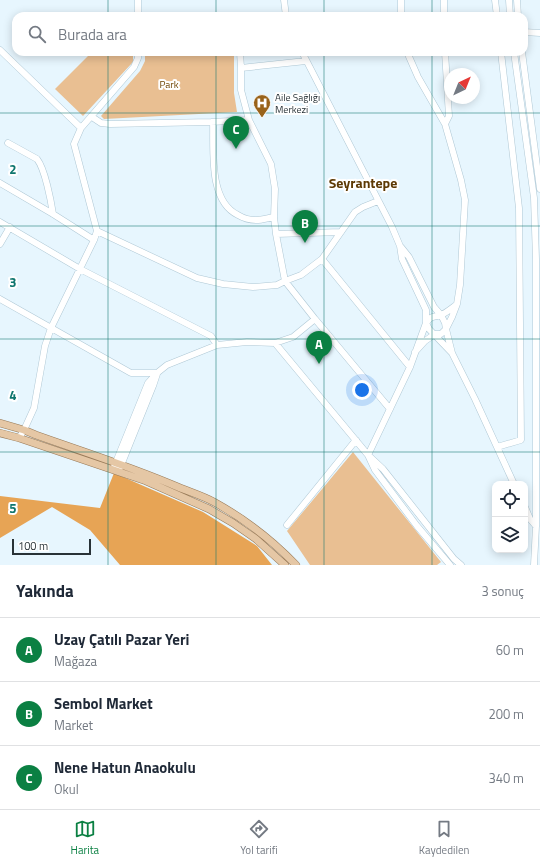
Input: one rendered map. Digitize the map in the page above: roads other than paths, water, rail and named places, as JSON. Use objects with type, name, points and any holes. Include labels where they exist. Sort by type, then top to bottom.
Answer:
[{"type":"main road","points":[[0,423],[24,430],[148,474],[213,502],[261,532],[296,565]]},
{"type":"main road","points":[[0,433],[116,471],[210,509],[256,539],[285,565]]},
{"type":"street","points":[[138,0],[138,12]]},
{"type":"street","points":[[284,0],[286,12]]},
{"type":"street","points":[[401,0],[401,12]]},
{"type":"street","points":[[444,0],[444,12]]},
{"type":"street","points":[[495,0],[496,12]]},
{"type":"street","points":[[509,0],[510,12]]},
{"type":"street","points":[[517,0],[518,12]]},
{"type":"street","points":[[528,32],[540,33]]},
{"type":"street","points":[[0,50],[81,128]]},
{"type":"street","points":[[19,438],[34,408],[45,346],[51,328],[97,231],[74,144],[81,128],[134,67],[138,56]]},
{"type":"street","points":[[240,56],[241,90],[249,120],[271,164],[275,189],[274,217],[276,234],[285,281],[390,409]]},
{"type":"street","points":[[304,56],[386,215],[400,246],[409,257],[434,307],[441,315],[445,323],[452,353],[513,481]]},
{"type":"street","points":[[409,56],[418,77],[445,124],[461,180],[465,200],[460,286],[457,304],[446,329],[441,334],[435,334],[415,352]]},
{"type":"street","points":[[445,56],[449,116],[445,124]]},
{"type":"street","points":[[496,447],[520,440],[519,208],[501,56]]},
{"type":"street","points":[[515,56],[534,198],[536,274],[536,526],[533,564]]},
{"type":"street","points":[[523,56],[540,189]]},
{"type":"street","points":[[241,68],[306,60]]},
{"type":"street","points":[[92,117],[101,123],[110,124],[249,120]]},
{"type":"street","points":[[213,122],[215,176],[219,193],[225,205],[234,214],[242,218],[254,220],[274,217]]},
{"type":"street","points":[[8,143],[37,159],[39,162],[52,203],[53,214]]},
{"type":"street","points":[[0,184],[53,214],[94,240]]},
{"type":"street","points":[[97,231],[197,278],[223,284],[253,286],[277,285],[301,276],[322,259],[355,212],[378,201]]},
{"type":"street","points":[[0,222],[80,269],[211,336],[217,345]]},
{"type":"street","points":[[0,244],[10,227]]},
{"type":"street","points":[[276,234],[341,232]]},
{"type":"street","points":[[400,246],[402,259],[426,310],[426,323],[429,329],[452,353]]},
{"type":"street","points":[[322,259],[410,367]]},
{"type":"street","points":[[0,299],[131,373],[157,373],[167,366],[217,345],[247,342],[275,343],[293,337],[315,319]]},
{"type":"street","points":[[368,456],[410,367],[426,323],[429,318],[441,315],[457,304]]},
{"type":"street","points":[[275,343],[356,440],[368,456],[375,470],[448,564]]},
{"type":"street","points":[[116,471],[153,386],[157,373]]},
{"type":"street","points":[[287,525],[356,440]]},
{"type":"street","points":[[368,456],[383,469],[454,559],[461,565]]},
{"type":"street","points":[[528,514],[536,526]]},
{"type":"place","name":"Aile Sağlığı Merkezi","points":[[262,118]]},
{"type":"place","name":"Nene Hatun Anaokulu","points":[[236,149]]},
{"type":"place","name":"Sembol Market","points":[[305,243]]},
{"type":"place","name":"Uzay Çatılı Pazar Yeri","points":[[319,364]]},
{"type":"district","name":"Seyrantepe","points":[[363,182]]},
{"type":"park label","name":"Park","points":[[169,84]]}]
